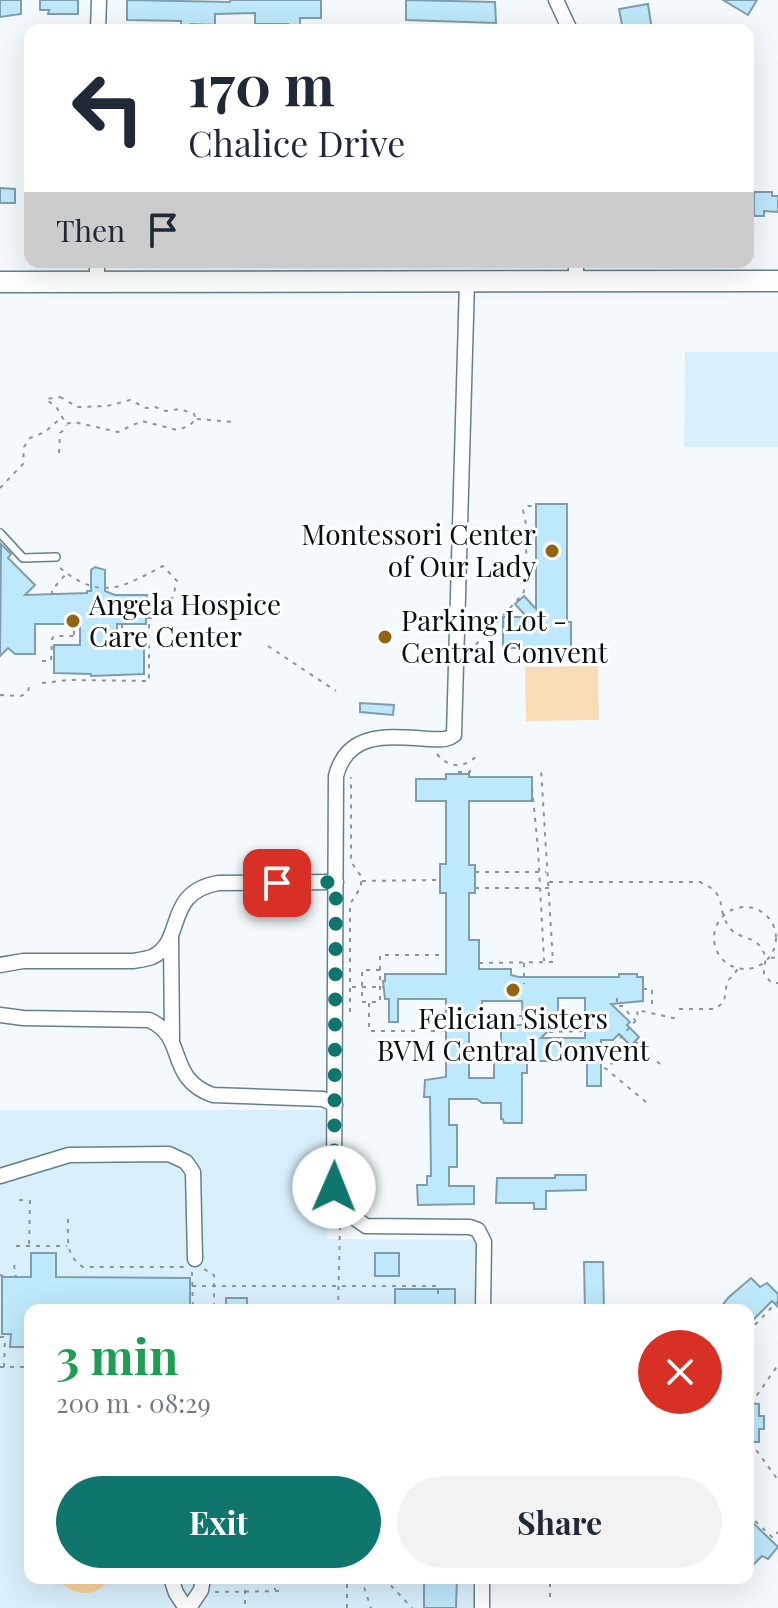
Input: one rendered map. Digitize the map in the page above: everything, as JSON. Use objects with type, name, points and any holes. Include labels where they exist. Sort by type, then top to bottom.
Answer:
[{"type":"main road","points":[[0,282],[97,272],[467,282],[576,272],[778,281]]},
{"type":"street","points":[[98,24],[99,0]]},
{"type":"street","points":[[556,0],[567,24]]},
{"type":"street","points":[[467,282],[454,735],[442,740],[373,739],[351,748],[339,764],[336,776],[334,1187],[339,1204],[349,1216],[374,1228],[470,1227],[478,1230],[484,1242],[483,1304]]},
{"type":"street","points":[[335,1105],[323,1099],[213,1095],[198,1090],[188,1081],[178,1063],[172,1039],[171,935],[178,911],[190,894],[204,885],[336,882]]},
{"type":"street","points":[[0,965],[23,961],[133,961],[150,958],[160,951],[171,935]]},
{"type":"street","points":[[0,1015],[149,1020],[161,1025],[172,1039]]},
{"type":"street","points":[[0,1176],[69,1155],[169,1154],[186,1162],[193,1172],[196,1263]]},
{"type":"street","points":[[173,1584],[188,1608],[206,1585]]},
{"type":"street","points":[[482,1584],[482,1608]]},
{"type":"lane","points":[[0,533],[23,558],[56,561]]},
{"type":"path","points":[[41,396],[57,408],[66,424]]},
{"type":"path","points":[[46,399],[60,397],[78,407],[107,406],[130,400],[146,408],[186,410],[196,419]]},
{"type":"path","points":[[0,488],[23,464],[24,447],[30,438],[45,432],[61,418]]},
{"type":"path","points":[[66,424],[74,422],[118,432],[142,421],[177,430],[189,426],[196,419],[233,422]]},
{"type":"path","points":[[59,453],[59,437],[66,424]]},
{"type":"path","points":[[434,655],[467,655],[523,594],[527,581],[527,529],[523,510],[536,506]]},
{"type":"path","points":[[56,561],[78,583],[89,586],[124,586],[163,566],[177,581],[173,597],[165,606],[153,605]]},
{"type":"path","points":[[52,595],[52,590],[67,573]]},
{"type":"path","points":[[42,683],[149,681],[149,620]]},
{"type":"path","points":[[74,624],[74,636]]},
{"type":"path","points":[[122,624],[122,645]]},
{"type":"path","points":[[42,661],[51,661],[54,636],[80,636]]},
{"type":"path","points":[[117,637],[149,637]]},
{"type":"path","points":[[134,637],[134,645]]},
{"type":"path","points":[[268,646],[336,691]]},
{"type":"path","points":[[62,673],[62,683]]},
{"type":"path","points":[[77,673],[77,680]]},
{"type":"path","points":[[89,674],[89,681]]},
{"type":"path","points":[[107,674],[107,681]]},
{"type":"path","points":[[118,674],[118,681]]},
{"type":"path","points":[[133,674],[133,681]]},
{"type":"path","points":[[0,695],[21,696],[28,692],[29,687]]},
{"type":"path","points":[[436,751],[440,758],[458,766],[471,763]]},
{"type":"path","points":[[458,766],[458,773],[470,772],[471,763],[479,753]]},
{"type":"path","points":[[479,963],[553,962],[541,769]]},
{"type":"path","points":[[350,1012],[350,904],[358,896],[361,881],[351,862],[351,777]]},
{"type":"path","points":[[532,788],[544,962]]},
{"type":"path","points":[[475,872],[548,872]]},
{"type":"path","points":[[361,881],[437,880]]},
{"type":"path","points":[[549,882],[700,882],[713,888],[721,898],[726,924],[734,933],[754,940],[767,961]]},
{"type":"path","points":[[475,888],[549,888]]},
{"type":"path","points":[[724,913],[747,907],[759,910],[772,923],[776,940],[764,965],[764,975],[772,983],[778,983]]},
{"type":"path","points":[[724,913],[714,937],[722,959],[739,968],[756,968],[778,957]]},
{"type":"path","points":[[772,923],[778,919]]},
{"type":"path","points":[[380,970],[362,970],[362,1002],[380,1002],[381,987],[380,955],[446,955]]},
{"type":"path","points":[[524,962],[524,984]]},
{"type":"path","points":[[679,1009],[715,1009],[724,1002],[727,982],[739,968]]},
{"type":"path","points":[[350,987],[381,987]]},
{"type":"path","points":[[643,989],[652,989],[652,1012]]},
{"type":"path","points":[[617,998],[617,1006],[622,1006],[636,1020]]},
{"type":"path","points":[[369,1002],[369,1031],[446,1031]]},
{"type":"path","points":[[646,1102],[605,1068],[614,1062],[614,1045],[638,1018],[637,1010],[678,1019]]},
{"type":"path","points":[[469,1016],[522,1016]]},
{"type":"path","points":[[549,1032],[585,1031]]},
{"type":"path","points":[[635,1041],[662,1066]]},
{"type":"path","points":[[19,1200],[30,1201],[29,1246]]},
{"type":"path","points":[[338,1304],[340,1224],[349,1216]]},
{"type":"path","points":[[68,1219],[68,1246],[73,1261],[83,1267],[192,1267],[193,1304]]},
{"type":"path","points":[[16,1246],[68,1246]]},
{"type":"path","points":[[196,1263],[211,1272],[214,1304]]},
{"type":"path","points":[[14,1265],[16,1277]]},
{"type":"path","points":[[0,1275],[5,1277]]},
{"type":"path","points":[[192,1286],[438,1286],[438,1297]]},
{"type":"path","points":[[754,1326],[777,1302]]},
{"type":"path","points":[[772,1308],[778,1314]]},
{"type":"path","points":[[11,1337],[2,1337],[2,1367],[24,1367]]},
{"type":"path","points":[[754,1398],[778,1365]]},
{"type":"path","points":[[754,1447],[778,1480]]},
{"type":"path","points":[[754,1520],[773,1538],[778,1532]]},
{"type":"path","points":[[245,1584],[245,1608]]},
{"type":"path","points":[[275,1584],[275,1591]]},
{"type":"path","points":[[347,1584],[347,1608]]},
{"type":"path","points":[[363,1584],[371,1608]]},
{"type":"path","points":[[390,1584],[412,1608]]},
{"type":"path","points":[[550,1584],[550,1597]]},
{"type":"path","points":[[206,1585],[245,1591],[282,1591]]},
{"type":"shaded area","points":[[685,352],[778,352],[778,447],[684,447]]},
{"type":"shaded area","points":[[598,666],[599,720],[526,721],[525,667]]},
{"type":"shaded area","points":[[0,1110],[327,1110],[327,1239],[476,1240],[476,1304],[24,1304],[24,1584],[476,1584],[476,1608],[0,1608]]},
{"type":"shaded area","points":[[62,1584],[106,1584],[98,1590],[84,1593]]},
{"type":"building","points":[[0,0],[21,0],[21,14],[0,17]]},
{"type":"building","points":[[40,0],[78,0],[78,14],[48,14],[49,10],[40,10]]},
{"type":"building","points":[[127,0],[321,0],[321,18],[300,18],[300,24],[255,24],[255,13],[215,14],[215,24],[127,20]]},
{"type":"building","points":[[406,0],[495,2],[496,23],[406,20]]},
{"type":"building","points":[[723,0],[757,0],[748,15]]},
{"type":"building","points":[[648,4],[651,24],[622,24],[619,9]]},
{"type":"building","points":[[0,188],[15,189],[15,203],[0,203]]},
{"type":"building","points":[[754,192],[772,192],[772,196],[778,196],[778,212],[764,211],[764,216],[754,216]]},
{"type":"building","name":"Montessori Center of Our Lady","points":[[536,504],[567,504],[567,622],[571,622],[571,653],[531,653],[531,648],[503,648],[503,617],[527,617],[515,604],[524,596],[536,609]]},
{"type":"building","name":"Angela Hospice Care Center","points":[[1,544],[11,554],[8,558],[35,585],[25,595],[87,593],[91,591],[91,570],[95,567],[105,570],[105,591],[115,595],[147,595],[146,602],[152,602],[151,618],[146,618],[146,624],[117,624],[117,645],[144,645],[144,674],[91,676],[54,673],[54,645],[80,645],[80,624],[35,624],[35,654],[15,654],[8,648],[0,656]]},
{"type":"building","points":[[360,703],[394,705],[393,715],[360,712]]},
{"type":"building","name":"Felician Sisters BVM Central Convent","points":[[446,774],[532,777],[532,801],[469,801],[469,865],[475,865],[475,893],[469,893],[469,940],[479,940],[479,969],[511,969],[511,975],[519,977],[619,977],[619,974],[637,974],[637,977],[643,977],[643,1001],[611,1004],[630,1022],[627,1025],[639,1037],[631,1046],[619,1034],[613,1040],[601,1040],[601,1086],[587,1086],[587,1061],[527,1061],[527,1073],[522,1073],[522,1123],[504,1123],[501,1103],[449,1099],[449,1125],[457,1125],[457,1167],[449,1167],[449,1186],[474,1186],[474,1204],[418,1205],[417,1185],[427,1185],[427,1176],[431,1176],[430,1097],[424,1097],[425,1080],[446,1077],[446,999],[398,999],[398,1022],[389,1022],[389,999],[385,999],[383,981],[385,974],[446,974],[446,893],[440,893],[440,864],[446,864],[446,801],[416,801],[416,779],[446,779]],"holes":[[[558,998],[585,998],[585,1038],[541,1038],[558,1021]],[[482,1001],[522,1001],[523,1025],[505,1025],[501,1032],[501,1048],[494,1048],[494,1078],[469,1078],[469,1027],[482,1027]]]},
{"type":"building","points":[[555,1175],[586,1175],[586,1190],[546,1191],[546,1209],[534,1209],[534,1203],[496,1203],[497,1178],[555,1178]]},
{"type":"building","points":[[31,1253],[56,1253],[56,1277],[190,1278],[190,1304],[24,1304],[24,1347],[10,1347],[11,1334],[2,1334],[2,1277],[31,1277]]},
{"type":"building","points":[[375,1253],[399,1253],[399,1276],[375,1276]]},
{"type":"building","points":[[584,1262],[603,1262],[604,1304],[585,1304]]},
{"type":"building","points":[[751,1278],[760,1287],[767,1283],[778,1294],[778,1307],[772,1301],[754,1319],[754,1304],[724,1304]]},
{"type":"building","points":[[395,1289],[455,1289],[455,1304],[395,1304]]},
{"type":"building","points":[[226,1298],[247,1298],[247,1304],[226,1304]]},
{"type":"building","points":[[754,1404],[759,1404],[759,1416],[764,1416],[764,1429],[759,1429],[759,1442],[754,1442]]},
{"type":"building","points":[[754,1524],[778,1547],[768,1559],[762,1556],[754,1564]]},
{"type":"building","points":[[424,1584],[457,1584],[456,1608],[424,1608]]},
{"type":"place","name":"Montessori Center of Our Lady","points":[[552,551]]},
{"type":"place","name":"Angela Hospice Care Center","points":[[73,621]]},
{"type":"place","name":"Parking Lot - Central Convent","points":[[385,637]]},
{"type":"place","name":"Felician Sisters BVM Central Convent","points":[[513,990]]},
{"type":"route","points":[[277,883],[336,882],[334,1187]]}]
